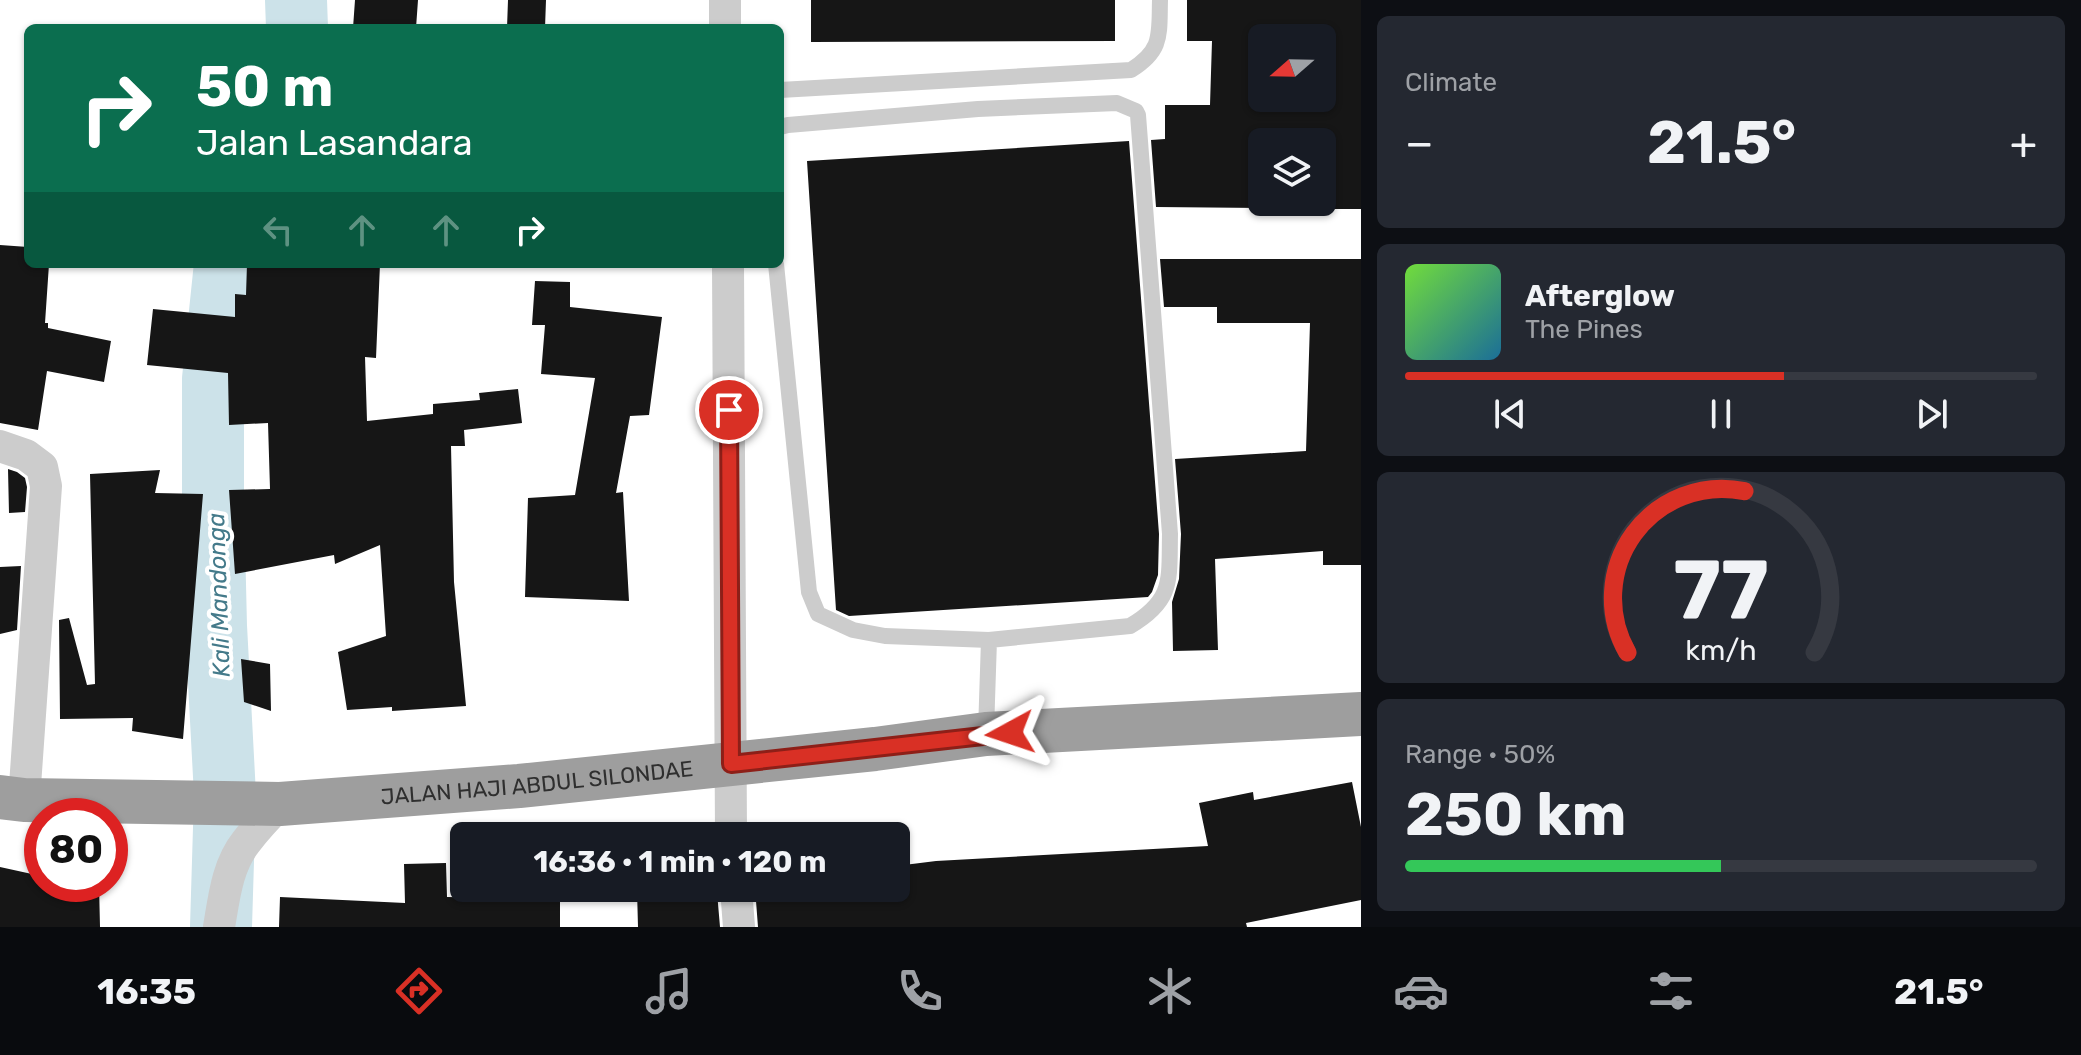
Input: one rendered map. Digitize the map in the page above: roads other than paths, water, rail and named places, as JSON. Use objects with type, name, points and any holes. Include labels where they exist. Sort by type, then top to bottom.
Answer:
[{"type":"highway","name":"JALAN HAJI ABDUL SILONDAE","points":[[12,799],[271,804],[519,786],[986,734],[1361,714]]},
{"type":"street","points":[[725,0],[725,24]]},
{"type":"street","points":[[728,268],[731,822]]},
{"type":"street","points":[[0,446],[26,455],[42,467],[46,486],[12,799]]},
{"type":"street","points":[[219,927],[225,889],[233,865],[271,804]]},
{"type":"street","points":[[737,902],[739,927]]},
{"type":"lane","points":[[784,90],[1131,70],[1145,62],[1157,46],[1160,0]]},
{"type":"lane","points":[[776,268],[809,592],[818,614],[853,630],[885,636],[989,640],[1130,626],[1149,615],[1162,600],[1169,580],[1170,534],[1136,111],[1117,103],[978,109],[784,126]]},
{"type":"lane","points":[[986,734],[989,640]]},
{"type":"waterway","name":"Kali Mandonga","points":[[296,0],[297,24]]},
{"type":"waterway","name":"Kali Mandonga","points":[[221,927],[225,795],[216,626],[213,379],[225,268]]}]
